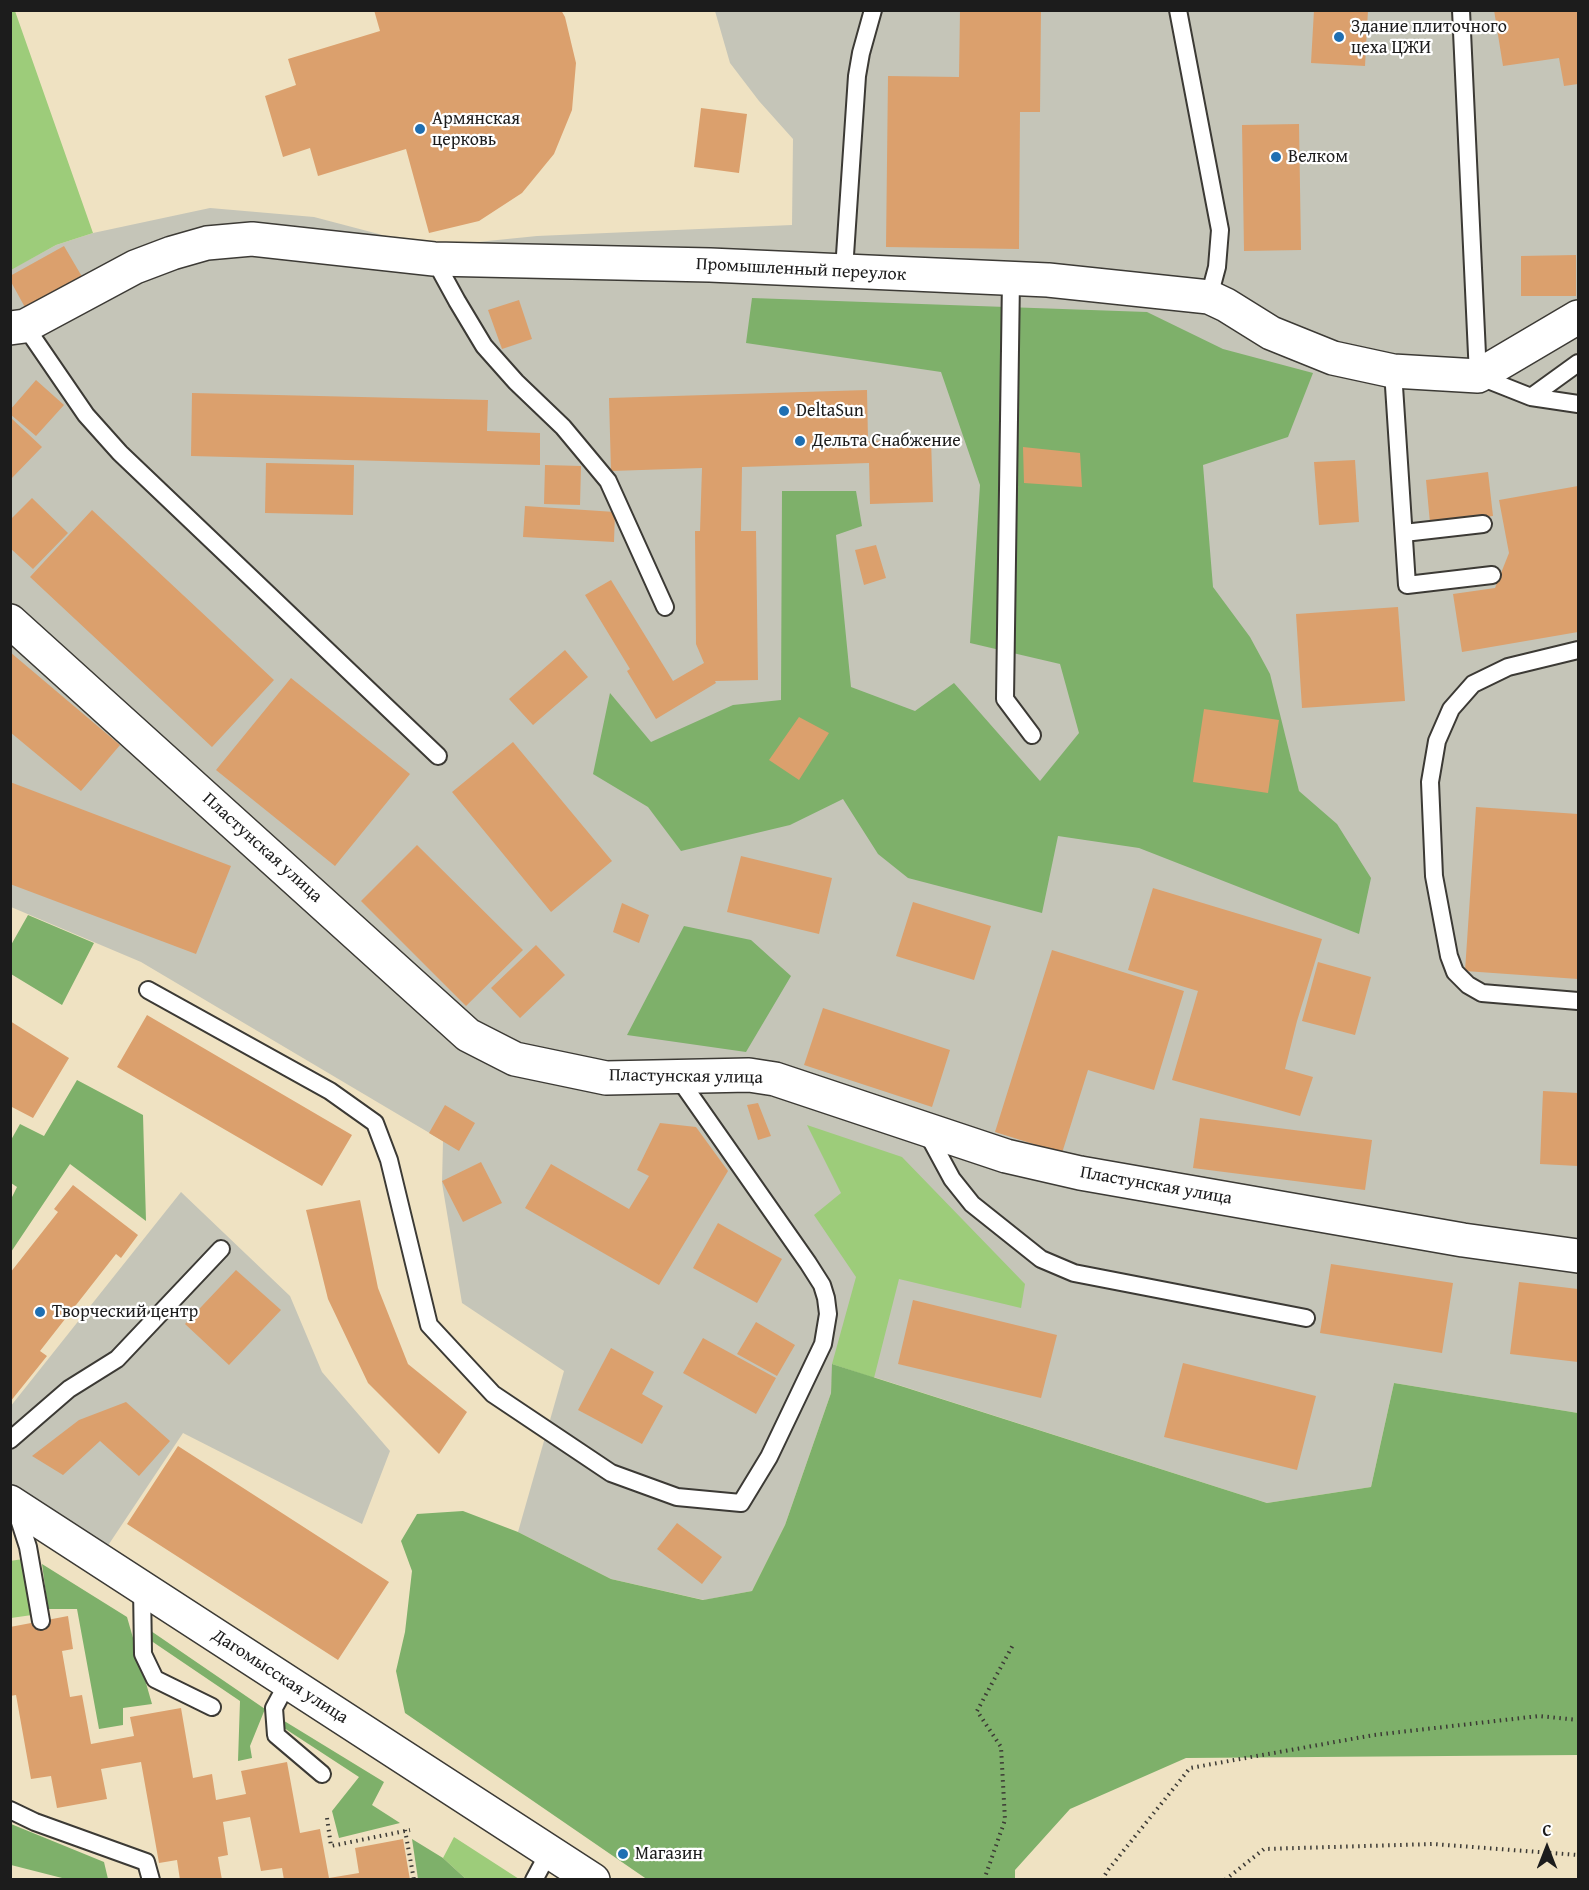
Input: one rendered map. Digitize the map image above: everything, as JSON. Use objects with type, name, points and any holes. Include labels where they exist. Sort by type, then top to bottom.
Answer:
[{"type":"street","name":"Промышленный переулок","points":[[18,327],[135,267],[172,253],[207,243],[252,239],[434,259],[710,264],[1048,280],[1209,297],[1271,333],[1333,358],[1393,371],[1478,376]]},
{"type":"street","points":[[1478,376],[1578,317]]},
{"type":"street","name":"Пластунская улица","points":[[10,621],[468,1035],[515,1059],[606,1078],[749,1075],[775,1079],[1006,1156],[1080,1173],[1463,1240],[1578,1257]]},
{"type":"street","name":"Дагомысская улица","points":[[16,1513],[142,1587],[288,1682],[542,1866],[592,1880]]},
{"type":"lane","points":[[844,270],[857,76],[873,10]]},
{"type":"lane","points":[[1178,10],[1220,230],[1216,267],[1209,297]]},
{"type":"lane","points":[[1461,10],[1478,376],[1531,397],[1578,404]]},
{"type":"lane","points":[[434,259],[484,346],[516,382],[563,427],[608,481],[665,607]]},
{"type":"lane","points":[[1011,279],[1005,699],[1032,735]]},
{"type":"lane","points":[[18,327],[86,415],[120,453],[438,756]]},
{"type":"lane","points":[[1531,397],[1578,363]]},
{"type":"lane","points":[[1393,371],[1407,585],[1492,575]]},
{"type":"lane","points":[[1404,532],[1483,524]]},
{"type":"lane","points":[[1578,650],[1508,667],[1473,684],[1450,709],[1437,741],[1430,782],[1434,876],[1449,956],[1455,972],[1468,985],[1482,993],[1578,1001]]},
{"type":"lane","points":[[148,990],[330,1091],[375,1122],[389,1160],[429,1325],[493,1394],[611,1473],[677,1497],[741,1503],[769,1457],[824,1344],[828,1314],[826,1298],[822,1285],[808,1263],[677,1076]]},
{"type":"lane","points":[[926,1131],[952,1179],[972,1204],[1041,1259],[1074,1273],[1306,1318]]},
{"type":"lane","points":[[10,1440],[69,1389],[117,1359],[221,1250]]},
{"type":"lane","points":[[16,1513],[28,1547],[41,1621]]},
{"type":"lane","points":[[142,1587],[143,1654],[155,1679],[212,1707]]},
{"type":"lane","points":[[288,1682],[274,1708],[276,1735],[322,1774]]},
{"type":"lane","points":[[10,1810],[35,1822],[146,1862],[151,1880]]},
{"type":"path","points":[[984,1880],[1005,1820],[1001,1748],[977,1711],[1014,1643]]},
{"type":"path","points":[[1102,1880],[1108,1869],[1190,1768],[1374,1735],[1539,1716],[1578,1720]]},
{"type":"path","points":[[327,1818],[332,1846],[408,1830],[414,1880]]},
{"type":"path","points":[[1225,1880],[1264,1849],[1433,1844],[1578,1855]]},
{"type":"shaded area","points":[[715,11],[1578,11],[1578,1413],[1394,1383],[1371,1487],[1267,1503],[833,1364],[831,1393],[785,1525],[752,1591],[704,1600],[611,1579],[518,1532],[564,1371],[462,1303],[442,1183],[443,1141],[141,962],[11,907],[10,270],[56,245],[93,233],[210,208],[314,217],[428,247],[537,236],[792,225],[793,139],[759,101],[730,63]]},
{"type":"shaded area","points":[[181,1192],[290,1296],[322,1372],[390,1451],[362,1524],[183,1433],[105,1550],[11,1489],[10,1407]]},
{"type":"green space","points":[[10,11],[15,11],[93,233],[56,245],[11,270]]},
{"type":"green space","points":[[752,298],[1147,312],[1223,349],[1313,373],[1288,437],[1203,465],[1213,587],[1250,637],[1270,674],[1299,791],[1337,824],[1371,878],[1359,934],[1139,848],[1058,836],[1042,913],[908,878],[878,854],[843,799],[790,825],[681,851],[648,807],[593,774],[610,693],[651,742],[733,705],[781,700],[782,491],[856,491],[862,526],[836,535],[851,687],[915,711],[954,683],[1040,781],[1079,733],[1060,664],[970,643],[980,485],[941,372],[746,343]]},
{"type":"green space","points":[[28,915],[94,943],[62,1005],[11,974],[11,945]]},
{"type":"green space","points":[[684,926],[751,940],[791,976],[746,1052],[627,1035]]},
{"type":"green space","points":[[77,1080],[143,1115],[146,1221],[70,1164],[11,1252],[11,1199],[17,1187],[11,1183],[11,1140],[20,1124],[44,1136]]},
{"type":"green space","points":[[807,1125],[902,1157],[1025,1284],[1021,1308],[899,1279],[874,1378],[832,1364],[856,1277],[814,1215],[841,1193]]},
{"type":"green space","points":[[832,1364],[1267,1503],[1371,1487],[1394,1383],[1578,1413],[1578,1755],[1186,1758],[1070,1809],[1015,1870],[1015,1879],[648,1880],[405,1713],[396,1671],[405,1632],[412,1571],[401,1541],[417,1514],[463,1511],[518,1532],[611,1579],[703,1600],[752,1591],[785,1525],[831,1393]]},
{"type":"green space","points":[[23,1559],[32,1615],[11,1618],[10,1561]]},
{"type":"green space","points":[[42,1564],[127,1617],[152,1704],[123,1708],[123,1725],[99,1729],[77,1609],[48,1609]]},
{"type":"green space","points":[[151,1631],[265,1709],[250,1746],[252,1758],[238,1761],[240,1701],[147,1638]]},
{"type":"green space","points":[[281,1719],[384,1782],[372,1805],[400,1823],[339,1838],[332,1811],[359,1777],[284,1728]]},
{"type":"green space","points":[[11,1824],[104,1862],[108,1879],[66,1879],[11,1865]]},
{"type":"green space","points":[[454,1837],[519,1880],[466,1879],[443,1858]]},
{"type":"green space","points":[[412,1839],[443,1858],[466,1879],[418,1879]]},
{"type":"building","name":"Армянская церковь","points":[[374,10],[561,10],[565,17],[576,63],[572,110],[554,154],[522,193],[479,221],[429,233],[406,149],[318,176],[310,148],[283,157],[265,96],[296,85],[288,59],[380,31]]},
{"type":"building","points":[[960,10],[1041,10],[1040,112],[1020,112],[1019,249],[886,247],[888,76],[959,77]]},
{"type":"building","name":"Здание плиточного цеха ЦЖИ","points":[[1314,10],[1368,10],[1365,66],[1311,63]]},
{"type":"building","points":[[1494,10],[1578,10],[1578,84],[1564,86],[1559,58],[1503,66]]},
{"type":"building","points":[[701,108],[747,114],[739,173],[694,167]]},
{"type":"building","points":[[1299,124],[1301,250],[1244,251],[1242,125]]},
{"type":"building","points":[[64,246],[84,280],[27,311],[10,276]]},
{"type":"building","points":[[1576,255],[1576,296],[1521,296],[1521,256]]},
{"type":"building","points":[[519,300],[532,339],[502,349],[488,310]]},
{"type":"building","points":[[36,380],[64,405],[36,436],[10,414],[10,410]]},
{"type":"building","points":[[867,390],[868,441],[931,439],[933,502],[870,504],[869,463],[742,467],[741,531],[756,531],[758,680],[715,681],[716,683],[656,719],[627,671],[630,669],[585,595],[611,580],[673,681],[704,663],[696,644],[695,531],[700,531],[702,468],[611,471],[609,398]]},
{"type":"building","points":[[192,393],[488,400],[487,431],[540,433],[540,465],[191,456]]},
{"type":"building","points":[[10,417],[42,447],[10,480]]},
{"type":"building","points":[[1023,447],[1080,453],[1082,487],[1024,483]]},
{"type":"building","points":[[1355,460],[1359,522],[1319,525],[1314,462]]},
{"type":"building","points":[[266,463],[354,465],[353,515],[265,513]]},
{"type":"building","points":[[545,465],[581,466],[580,505],[544,504]]},
{"type":"building","points":[[1488,472],[1493,516],[1430,523],[1426,480]]},
{"type":"building","points":[[1578,486],[1578,632],[1462,652],[1453,594],[1495,588],[1509,553],[1499,500]]},
{"type":"building","points":[[32,498],[68,533],[33,569],[10,548],[10,520]]},
{"type":"building","points":[[525,506],[615,512],[614,542],[523,537]]},
{"type":"building","points":[[92,510],[274,680],[212,747],[30,577]]},
{"type":"building","points":[[876,545],[886,578],[864,585],[855,550]]},
{"type":"building","points":[[1398,607],[1405,701],[1302,708],[1296,614]]},
{"type":"building","points":[[565,650],[588,677],[533,725],[509,699]]},
{"type":"building","points":[[10,652],[120,745],[81,791],[10,732]]},
{"type":"building","points":[[291,678],[410,774],[335,866],[216,770]]},
{"type":"building","points":[[1204,709],[1279,720],[1268,793],[1193,782]]},
{"type":"building","points":[[799,717],[829,733],[799,780],[769,760]]},
{"type":"building","points":[[513,742],[612,861],[551,912],[452,792]]},
{"type":"building","points":[[10,782],[231,866],[196,954],[10,884]]},
{"type":"building","points":[[1476,807],[1578,814],[1578,979],[1465,971]]},
{"type":"building","points":[[417,845],[523,950],[466,1006],[361,901]]},
{"type":"building","points":[[741,856],[832,878],[819,934],[727,912]]},
{"type":"building","points":[[1153,888],[1322,939],[1285,1069],[1313,1077],[1300,1116],[1172,1080],[1198,991],[1128,970]]},
{"type":"building","points":[[913,902],[991,926],[974,980],[896,956]]},
{"type":"building","points":[[622,903],[649,915],[639,943],[613,932]]},
{"type":"building","points":[[536,945],[565,975],[520,1018],[491,988]]},
{"type":"building","points":[[1052,950],[1184,991],[1154,1090],[1088,1070],[1062,1153],[995,1132]]},
{"type":"building","points":[[1318,962],[1371,977],[1355,1035],[1302,1021]]},
{"type":"building","points":[[823,1008],[950,1050],[932,1107],[804,1065]]},
{"type":"building","points":[[147,1015],[352,1135],[322,1186],[117,1067]]},
{"type":"building","points":[[10,1021],[69,1058],[33,1118],[10,1106]]},
{"type":"building","points":[[1543,1091],[1578,1093],[1578,1166],[1540,1164]]},
{"type":"building","points":[[758,1103],[771,1136],[758,1140],[747,1105]]},
{"type":"building","points":[[445,1105],[475,1123],[459,1151],[429,1133]]},
{"type":"building","points":[[1200,1118],[1372,1140],[1365,1190],[1193,1168]]},
{"type":"building","points":[[660,1123],[696,1127],[728,1171],[659,1285],[525,1208],[551,1164],[629,1209],[649,1176],[637,1170]]},
{"type":"building","points":[[481,1162],[502,1203],[463,1222],[442,1181]]},
{"type":"building","name":"Творческий центр","points":[[73,1185],[138,1235],[121,1258],[116,1254],[40,1351],[47,1356],[10,1402],[10,1273],[58,1212],[54,1209]]},
{"type":"building","points":[[360,1200],[378,1288],[408,1364],[467,1412],[439,1454],[368,1383],[328,1299],[306,1210]]},
{"type":"building","points":[[718,1223],[782,1259],[757,1303],[693,1268]]},
{"type":"building","points":[[1331,1264],[1453,1283],[1442,1353],[1320,1333]]},
{"type":"building","points":[[236,1270],[281,1310],[229,1365],[185,1324]]},
{"type":"building","points":[[1519,1282],[1578,1289],[1578,1362],[1510,1354]]},
{"type":"building","points":[[913,1300],[1057,1335],[1041,1398],[898,1364]]},
{"type":"building","points":[[756,1322],[795,1345],[777,1376],[737,1354]]},
{"type":"building","points":[[703,1338],[776,1378],[756,1414],[683,1373]]},
{"type":"building","points":[[611,1348],[654,1372],[642,1394],[663,1406],[642,1444],[578,1410]]},
{"type":"building","points":[[1183,1363],[1316,1396],[1297,1470],[1164,1437]]},
{"type":"building","points":[[126,1402],[170,1441],[139,1476],[100,1441],[63,1475],[32,1456],[79,1420]]},
{"type":"building","points":[[178,1446],[389,1582],[338,1660],[127,1524]]},
{"type":"building","points":[[677,1523],[722,1557],[702,1584],[657,1549]]},
{"type":"building","points":[[68,1616],[73,1649],[62,1651],[70,1697],[82,1695],[91,1744],[134,1736],[130,1717],[181,1708],[193,1778],[212,1774],[216,1800],[246,1794],[241,1771],[287,1762],[300,1833],[320,1829],[329,1878],[359,1873],[355,1848],[403,1839],[410,1880],[284,1880],[282,1868],[261,1871],[250,1817],[223,1822],[228,1855],[218,1857],[222,1880],[180,1880],[177,1860],[159,1863],[141,1762],[101,1769],[107,1799],[57,1808],[51,1776],[31,1779],[16,1695],[10,1696],[10,1627]]},
{"type":"place","name":"Здание плиточного цеха ЦЖИ","points":[[1339,37]]},
{"type":"place","name":"Армянская церковь","points":[[420,129]]},
{"type":"place","name":"Велком","points":[[1276,157]]},
{"type":"place","name":"DeltaSun","points":[[784,411]]},
{"type":"place","name":"Дельта Снабжение","points":[[800,441]]},
{"type":"place","name":"Творческий центр","points":[[40,1312]]},
{"type":"place","name":"Магазин","points":[[623,1854]]}]
